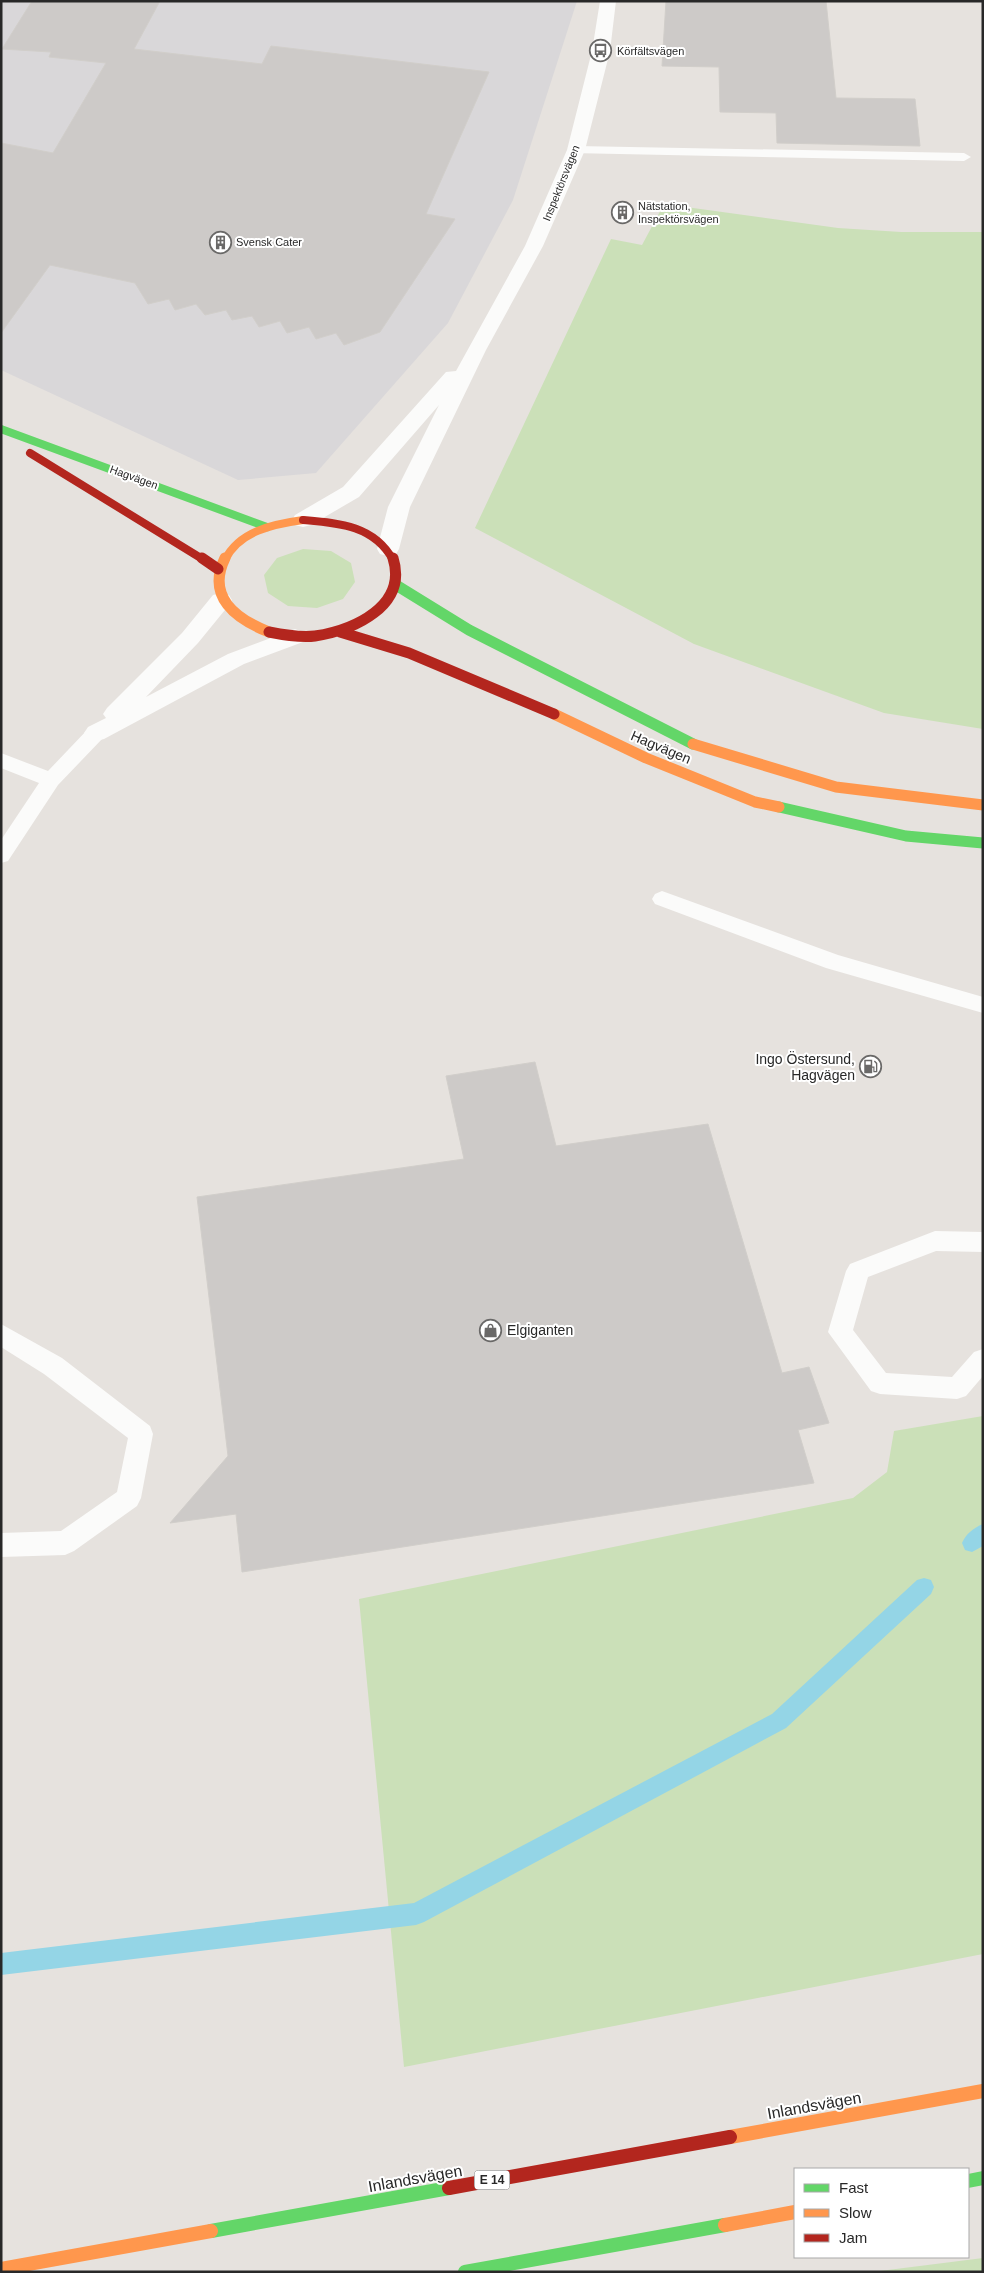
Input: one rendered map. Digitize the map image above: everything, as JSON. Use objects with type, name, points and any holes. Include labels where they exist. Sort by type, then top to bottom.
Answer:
[{"type":"main road","name":"Hagvägen","points":[[1,429],[267,527]]},
{"type":"main road","points":[[1,435],[172,538],[218,569]]},
{"type":"main road","points":[[303,520],[347,524],[370,534],[388,549],[396,565],[396,585],[378,613],[340,632],[295,637],[267,633],[241,621],[221,600],[217,590],[218,569],[223,559],[240,541],[267,527],[303,520]]},
{"type":"main road","name":"Hagvägen","points":[[396,585],[477,634],[688,742],[836,787],[983,805]]},
{"type":"main road","name":"Hagvägen","points":[[340,632],[409,653],[545,710],[646,758],[755,802],[887,832],[963,843],[983,843]]},
{"type":"main road","name":"Inlandsvägen","points":[[1,2269],[983,2091]]},
{"type":"main road","points":[[969,2181],[983,2178]]},
{"type":"main road","points":[[464,2272],[794,2212]]},
{"type":"street","name":"Inspektörsvägen","points":[[388,549],[399,507],[476,350],[534,246],[576,150],[602,51],[608,1]]},
{"type":"street","name":"Inspektörsvägen","points":[[303,520],[351,492],[476,350]]},
{"type":"street","points":[[96,733],[190,638],[221,600]]},
{"type":"street","points":[[96,733],[236,659],[295,637]]},
{"type":"lane","points":[[576,150],[964,157]]},
{"type":"lane","points":[[1,856],[51,780],[96,733]]},
{"type":"lane","points":[[1,760],[51,780]]},
{"type":"lane","points":[[662,900],[833,962],[983,1005]]},
{"type":"lane","points":[[983,1242],[935,1242],[858,1271],[840,1332],[880,1383],[958,1388],[983,1359]]},
{"type":"lane","points":[[1,1334],[53,1366],[141,1434],[128,1498],[65,1544],[1,1545]]},
{"type":"shaded area","points":[[1,1],[577,1],[513,200],[448,323],[316,473],[238,480],[1,370]]},
{"type":"green space","points":[[664,204],[838,228],[901,232],[983,232],[983,729],[884,713],[694,644],[475,528],[611,239],[642,245]]},
{"type":"green space","points":[[303,549],[331,551],[351,563],[355,582],[343,599],[317,608],[288,606],[268,593],[264,575],[277,558]]},
{"type":"green space","points":[[983,1416],[983,1954],[404,2067],[359,1599],[853,1498],[887,1472],[894,1431]]},
{"type":"green space","points":[[983,2258],[983,2272],[872,2272]]},
{"type":"building","points":[[32,1],[160,1],[134,49],[262,64],[271,46],[489,72],[426,214],[455,219],[380,332],[344,345],[336,333],[316,339],[309,327],[287,333],[280,321],[259,327],[252,316],[232,320],[226,310],[205,315],[196,304],[175,310],[169,299],[148,304],[135,283],[50,265],[1,333],[1,143],[53,153],[106,63],[49,57],[51,52],[2,49]]},
{"type":"building","points":[[666,1],[826,1],[836,98],[915,99],[920,146],[777,143],[776,113],[720,112],[719,67],[662,66]]},
{"type":"building","name":"Elgiganten","points":[[535,1062],[556,1146],[708,1124],[782,1373],[809,1367],[829,1423],[798,1430],[814,1483],[242,1572],[236,1514],[170,1523],[228,1456],[197,1197],[464,1159],[446,1076]]},
{"type":"waterway","points":[[972,1543],[983,1533]]},
{"type":"waterway","points":[[1,1964],[416,1914],[779,1721],[924,1587]]},
{"type":"traffic: fast","points":[[1,429],[267,527]]},
{"type":"traffic: fast","points":[[396,585],[469,630],[693,744]]},
{"type":"traffic: fast","points":[[779,807],[906,836],[931,840],[983,843]]},
{"type":"traffic: fast","points":[[969,2181],[983,2178]]},
{"type":"traffic: fast","points":[[211,2231],[449,2188]]},
{"type":"traffic: fast","points":[[465,2272],[725,2225]]},
{"type":"traffic: slow","points":[[269,632],[253,626],[229,607],[222,596],[218,583],[220,570],[226,556],[246,537],[269,526],[303,520]]},
{"type":"traffic: slow","points":[[554,714],[646,758],[755,802],[779,807]]},
{"type":"traffic: slow","points":[[693,744],[836,787],[983,805]]},
{"type":"traffic: slow","points":[[730,2137],[983,2091]]},
{"type":"traffic: slow","points":[[725,2225],[794,2212]]},
{"type":"traffic: slow","points":[[1,2269],[211,2231]]},
{"type":"traffic: jam","points":[[30,453],[172,538],[218,569]]},
{"type":"traffic: jam","points":[[269,632],[309,637],[344,628],[375,612],[387,601],[395,589],[397,575],[393,559],[375,537],[365,531],[346,525],[303,520]]},
{"type":"traffic: jam","points":[[340,632],[409,653],[554,714]]},
{"type":"traffic: jam","points":[[449,2188],[730,2137]]},
{"type":"place","name":"Körfältsvägen","points":[[601,51]]},
{"type":"place","name":"Nätstation, Inspektörsvägen","points":[[622,212]]},
{"type":"place","name":"Svensk Cater","points":[[220,242]]},
{"type":"place","name":"Ingo Östersund, Hagvägen","points":[[871,1067]]},
{"type":"place","name":"Elgiganten","points":[[491,1330]]}]
